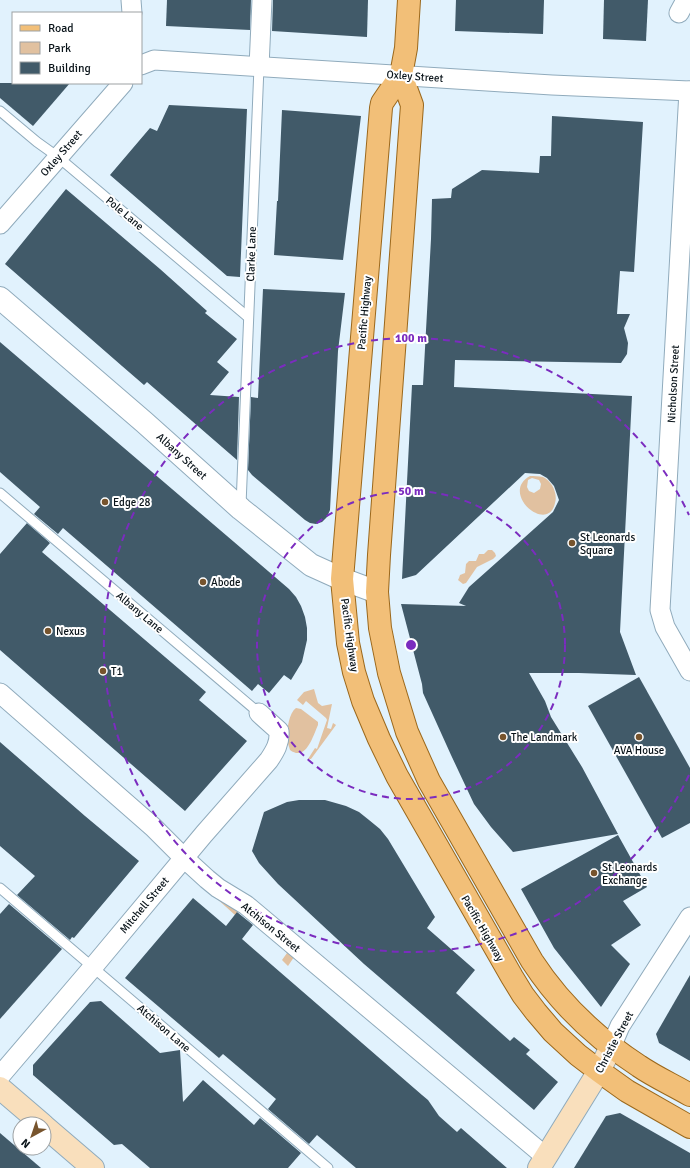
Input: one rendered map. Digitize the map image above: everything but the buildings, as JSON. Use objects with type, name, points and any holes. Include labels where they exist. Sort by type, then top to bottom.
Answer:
[{"type":"main road","name":"Pacific Highway","points":[[409,0],[406,48],[401,75],[382,103],[381,108],[342,579],[348,643],[354,672],[363,701],[397,776],[523,995],[553,1032],[578,1055],[627,1091],[690,1127]]},
{"type":"main road","points":[[401,75],[412,105],[379,547],[378,592],[380,628],[389,673],[407,732],[415,753],[429,781],[544,980],[557,997],[584,1025],[611,1047],[640,1067],[690,1095]]},
{"type":"main road","name":"Christie Street","points":[[542,1162],[599,1071],[611,1047]]},
{"type":"main road","points":[[0,1088],[33,1116]]},
{"type":"main road","points":[[52,1133],[93,1168]]},
{"type":"street","points":[[131,0],[132,12]]},
{"type":"street","name":"Clarke Lane","points":[[259,67],[262,0]]},
{"type":"street","name":"Oxley Street","points":[[142,65],[154,60],[552,85],[689,91]]},
{"type":"street","name":"Oxley Street","points":[[0,224],[122,84]]},
{"type":"street","name":"Nicholson Street","points":[[689,91],[660,610],[665,627],[690,671]]},
{"type":"street","name":"Albany Street","points":[[0,298],[144,422],[241,509],[311,565],[342,579],[378,592]]},
{"type":"street","name":"Atchison Street","points":[[0,693],[153,827],[184,858],[218,888],[246,905],[542,1162]]},
{"type":"street","name":"Albany Lane","points":[[259,714],[279,731]]},
{"type":"street","name":"Mitchell Street","points":[[0,1076],[184,858],[269,760],[277,747],[280,738],[279,731]]},
{"type":"street","name":"Christie Street","points":[[611,1047],[620,1026],[690,917]]},
{"type":"lane","name":"Clarke Lane","points":[[241,509],[259,67]]},
{"type":"lane","name":"Pole Lane","points":[[0,111],[37,142],[58,157],[248,317]]},
{"type":"lane","name":"Albany Lane","points":[[0,493],[259,714]]},
{"type":"lane","name":"Atchison Lane","points":[[0,888],[328,1168]]},
{"type":"green space","points":[[530,476],[543,477],[549,481],[554,488],[556,496],[551,512],[544,515],[536,513],[528,508],[522,500],[520,492],[522,483]],"holes":[[[532,478],[539,480],[541,484],[540,489],[534,493],[529,491],[527,487],[528,480]]]},
{"type":"green space","points":[[488,550],[492,550],[496,556],[477,567],[466,583],[463,584],[458,580],[460,575],[465,573],[466,564],[469,561],[476,561],[479,554],[484,554]]},
{"type":"green space","points":[[314,689],[318,703],[322,706],[332,704],[327,728],[331,729],[333,723],[336,725],[311,759],[308,759],[315,748],[317,749],[327,720],[306,701],[303,705],[297,700],[304,692]]},
{"type":"green space","points":[[296,708],[301,709],[318,722],[311,741],[305,750],[300,753],[290,750],[287,740],[289,722]]},
{"type":"green space","points":[[206,889],[243,909],[294,957],[288,966],[282,960],[287,953],[240,909],[235,915]]},
{"type":"place","name":"Edge 28","points":[[105,502]]},
{"type":"place","name":"St Leonards Square","points":[[572,543]]},
{"type":"place","name":"Abode","points":[[203,582]]},
{"type":"place","name":"Nexus","points":[[48,631]]},
{"type":"place","name":"T1","points":[[103,671]]},
{"type":"place","name":"The Landmark","points":[[503,737]]},
{"type":"place","name":"AVA House","points":[[639,737]]},
{"type":"place","name":"St Leonards Exchange","points":[[594,873]]}]
